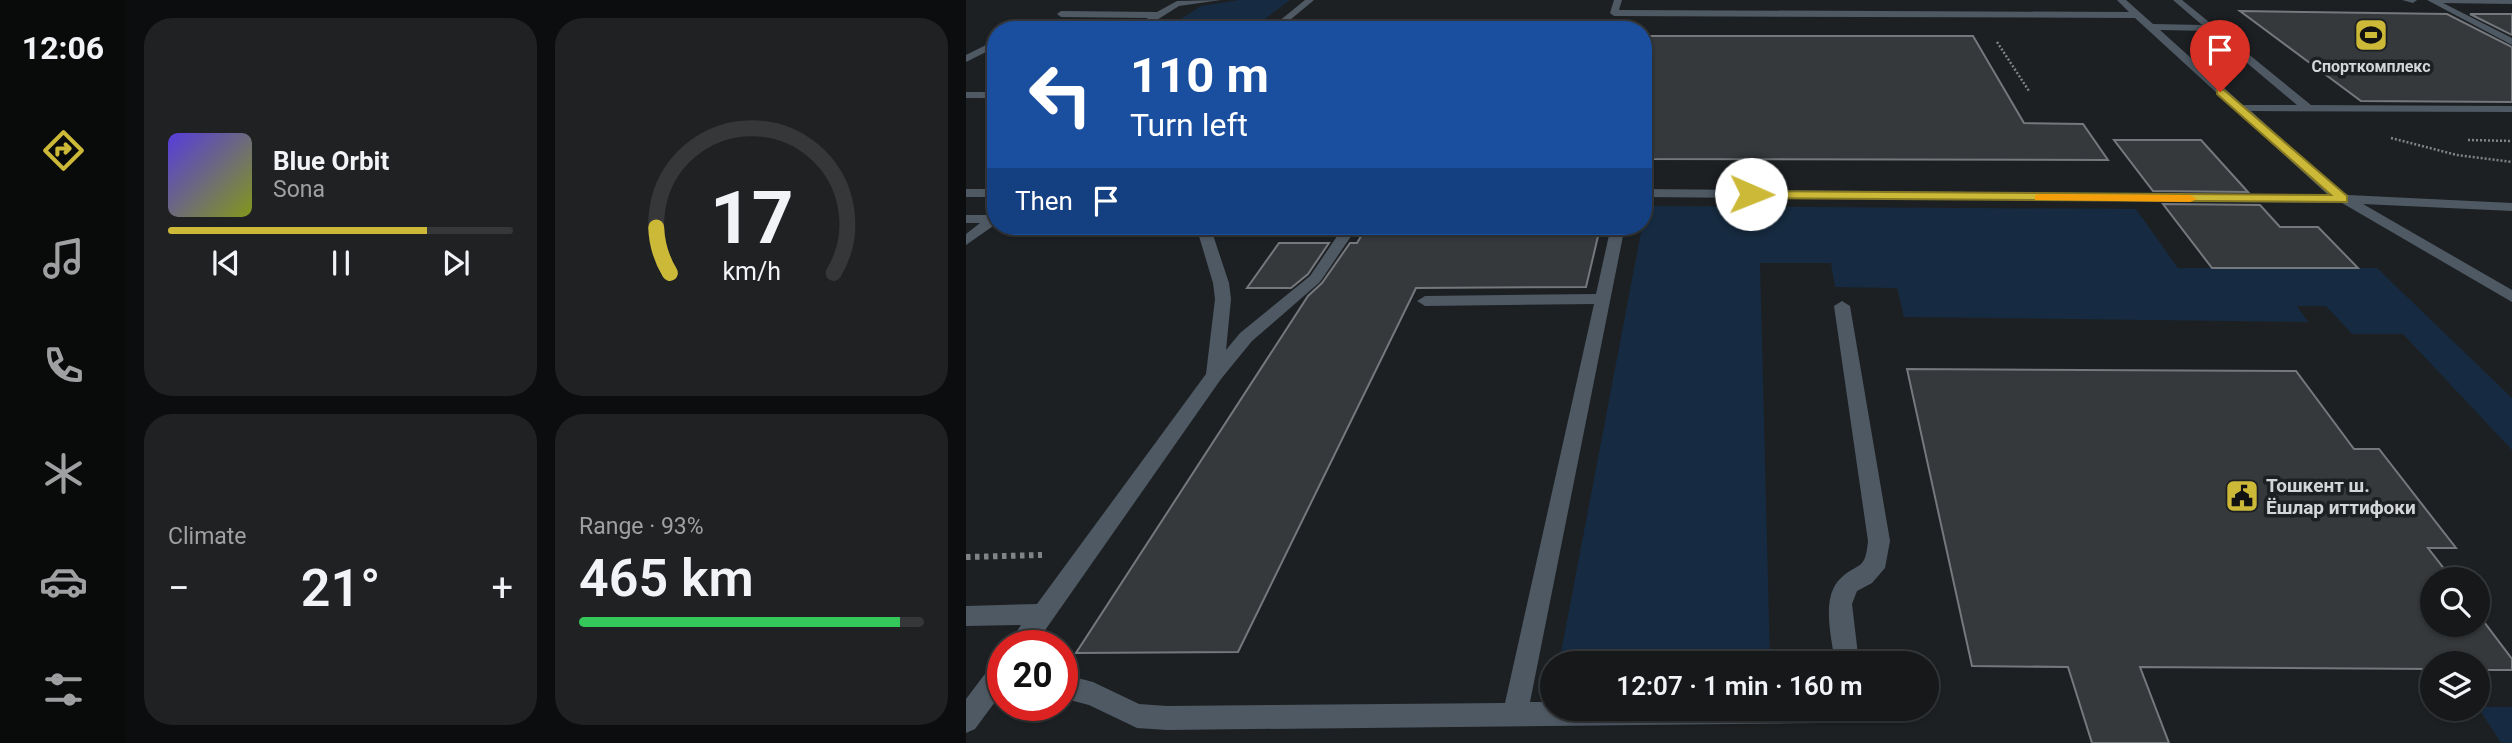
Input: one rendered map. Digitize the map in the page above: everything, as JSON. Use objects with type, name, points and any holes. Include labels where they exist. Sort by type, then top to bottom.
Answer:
[{"type":"lane","points":[[1147,21],[1177,4],[1217,0]]},
{"type":"lane","points":[[1283,21],[1310,0]]},
{"type":"lane","points":[[1618,0],[1614,13],[2137,15]]},
{"type":"lane","points":[[2121,0],[2342,199],[2512,297]]},
{"type":"lane","points":[[2177,0],[2309,109]]},
{"type":"lane","points":[[2406,0],[2413,0]]},
{"type":"lane","points":[[2431,0],[2512,42]]},
{"type":"lane","points":[[2442,0],[2512,1]]},
{"type":"lane","points":[[1061,14],[1156,15]]},
{"type":"lane","points":[[2150,27],[2210,27]]},
{"type":"lane","points":[[966,59],[987,48]]},
{"type":"lane","points":[[966,95],[987,95]]},
{"type":"lane","points":[[2238,108],[2512,109]]},
{"type":"lane","points":[[966,193],[987,193]]},
{"type":"lane","points":[[1652,194],[2342,199],[2512,207]]},
{"type":"lane","points":[[966,219],[987,219]]},
{"type":"lane","points":[[966,241],[987,225]]},
{"type":"lane","points":[[1206,235],[1223,299],[1215,375]]},
{"type":"lane","points":[[1032,630],[1215,375],[1246,337],[1315,279],[1345,235]]},
{"type":"lane","points":[[1516,715],[1617,235]]},
{"type":"lane","points":[[1425,301],[1603,299]]},
{"type":"lane","points":[[1842,306],[1880,541],[1877,562],[1864,576],[1848,585],[1840,604],[1846,651]]},
{"type":"lane","points":[[966,616],[1043,614]]},
{"type":"lane","points":[[1078,690],[1093,694],[1138,716],[1167,718],[1540,715]]},
{"type":"lane","points":[[966,720],[987,695]]},
{"type":"path","points":[[1980,15],[2029,90]]},
{"type":"path","points":[[2389,137],[2457,155],[2512,162]]},
{"type":"path","points":[[966,557],[1088,553]]},
{"type":"shaded area","points":[[1239,0],[1290,0],[1262,21],[1178,21],[1201,6]]},
{"type":"shaded area","points":[[1652,206],[2136,209],[2178,268],[2377,268],[2512,398],[2512,450],[2403,334],[2352,334],[2326,306],[2297,306],[2308,322],[1904,317],[1897,288],[1835,287],[1831,263],[1760,263],[1770,651],[1561,651],[1640,235],[1652,235]]},
{"type":"shaded area","points":[[2490,707],[2512,707],[2512,743],[2501,743],[2487,721],[2490,721]]},
{"type":"building","name":"Спорткомплекс","points":[[2240,11],[2447,14],[2512,47],[2512,102],[2361,101]]},
{"type":"building","points":[[2470,14],[2512,14],[2512,35]]},
{"type":"building","points":[[1652,36],[1973,36],[2024,123],[2083,124],[2108,160],[1652,159]]},
{"type":"building","points":[[2114,140],[2201,140],[2248,192],[2153,191]]},
{"type":"building","points":[[2163,204],[2260,205],[2280,227],[2318,227],[2358,268],[2212,268]]},
{"type":"building","points":[[1362,235],[1598,235],[1586,287],[1416,288],[1238,652],[1078,653],[1308,296],[1322,283],[1350,243],[1357,243]]},
{"type":"building","points":[[1279,243],[1329,243],[1308,274],[1291,288],[1247,288]]},
{"type":"building","points":[[1907,369],[2296,371],[2354,449],[2379,449],[2456,548],[2428,548],[2443,567],[2420,567],[2420,637],[2490,637],[2490,630],[2512,659],[2512,670],[2490,670],[2490,651],[2420,651],[2420,669],[2140,667],[2169,743],[2092,743],[2068,667],[1972,666]]},
{"type":"slow traffic","points":[[2040,197],[2190,199]]},
{"type":"place","name":"Спорткомплекс","points":[[2371,35]]},
{"type":"place","name":"Тошкент ш. Ёшлар иттифоки","points":[[2242,496]]},
{"type":"route","points":[[1751,194],[2342,199],[2220,92]]}]
